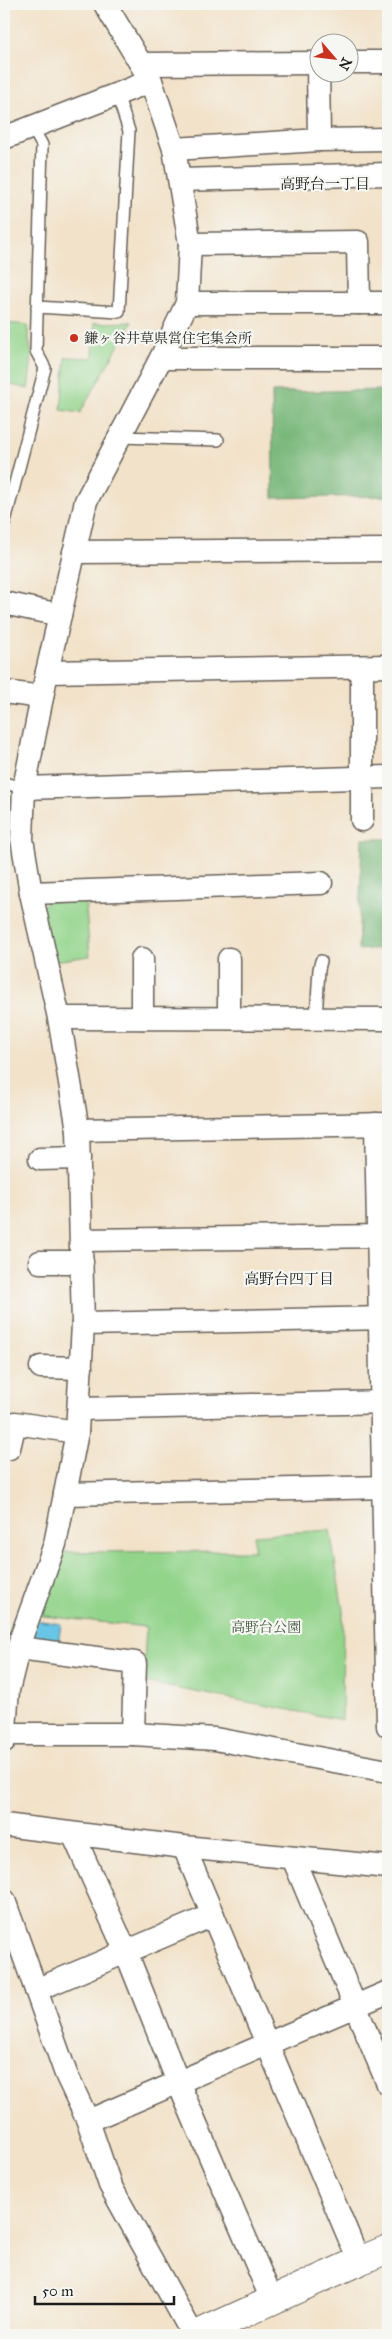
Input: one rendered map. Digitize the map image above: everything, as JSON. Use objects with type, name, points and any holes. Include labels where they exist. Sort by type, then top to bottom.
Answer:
[{"type":"street","points":[[4,1741],[8,1690],[15,1641],[55,1544],[66,1494],[77,1432],[83,1324],[78,1130],[59,1018],[31,894],[14,785],[42,697],[86,502],[161,358],[187,303],[190,244],[174,149],[146,72],[106,4]]},
{"type":"street","points":[[360,62],[388,62]]},
{"type":"street","points":[[4,138],[117,94],[146,72],[310,63]]},
{"type":"street","points":[[319,82],[319,140]]},
{"type":"street","points":[[174,149],[319,140],[388,139]]},
{"type":"street","points":[[180,180],[388,174]]},
{"type":"street","points":[[190,244],[358,242],[359,303]]},
{"type":"street","points":[[187,303],[388,303]]},
{"type":"street","points":[[161,358],[388,358]]},
{"type":"street","points":[[74,552],[388,550]]},
{"type":"street","points":[[4,603],[60,615]]},
{"type":"street","points":[[47,672],[388,666]]},
{"type":"street","points":[[362,667],[364,777],[362,820]]},
{"type":"street","points":[[4,692],[42,697]]},
{"type":"street","points":[[14,785],[388,776]]},
{"type":"street","points":[[31,894],[321,884]]},
{"type":"street","points":[[142,959],[142,1018]]},
{"type":"street","points":[[229,959],[229,1018]]},
{"type":"street","points":[[59,1018],[388,1019]]},
{"type":"street","points":[[78,1130],[382,1124],[388,1726]]},
{"type":"street","points":[[40,1159],[79,1158]]},
{"type":"street","points":[[82,1240],[383,1236]]},
{"type":"street","points":[[40,1262],[82,1262]]},
{"type":"street","points":[[83,1324],[384,1318]]},
{"type":"street","points":[[41,1367],[81,1368]]},
{"type":"street","points":[[79,1409],[384,1402]]},
{"type":"street","points":[[9,1448],[14,1422],[77,1432]]},
{"type":"street","points":[[66,1494],[385,1487]]},
{"type":"street","points":[[15,1641],[135,1663],[133,1734]]},
{"type":"street","points":[[4,1734],[133,1734],[215,1739],[388,1772]]},
{"type":"street","points":[[4,1825],[184,1847],[388,1867]]},
{"type":"street","points":[[73,1834],[126,1952],[178,2082],[272,2300]]},
{"type":"street","points":[[184,1847],[359,2261]]},
{"type":"street","points":[[293,1858],[388,2084]]},
{"type":"street","points":[[4,1900],[66,2074],[88,2121],[110,2185],[194,2335],[388,2249]]},
{"type":"street","points":[[36,1990],[213,1915]]},
{"type":"street","points":[[88,2121],[388,1992]]},
{"type":"lane","points":[[37,307],[119,312],[129,130],[117,94]]},
{"type":"lane","points":[[4,525],[45,368],[36,351],[42,144],[32,127]]},
{"type":"lane","points":[[120,437],[218,440]]},
{"type":"lane","points":[[316,1019],[321,961]]},
{"type":"green space","points":[[132,322],[80,413],[61,410],[66,357],[93,358],[94,323]]},
{"type":"green space","points":[[4,323],[27,325],[32,357],[28,389],[4,383]]},
{"type":"green space","points":[[388,390],[388,496],[273,498],[272,392]]},
{"type":"green space","points":[[362,839],[388,839],[388,948],[358,950]]},
{"type":"green space","points":[[85,899],[90,956],[54,961],[41,908],[47,901]]},
{"type":"green space","name":"高野台公園","points":[[330,1530],[343,1611],[342,1720],[143,1682],[146,1627],[35,1615],[56,1558],[64,1552],[254,1551],[254,1535]]},
{"type":"water","points":[[36,1620],[61,1624],[58,1645],[36,1644],[29,1635]]},
{"type":"place","name":"鎌ヶ谷井草県営住宅集会所","points":[[74,338]]},
{"type":"district","name":"高野台一丁目","points":[[325,184]]},
{"type":"district","name":"高野台四丁目","points":[[289,1279]]}]
